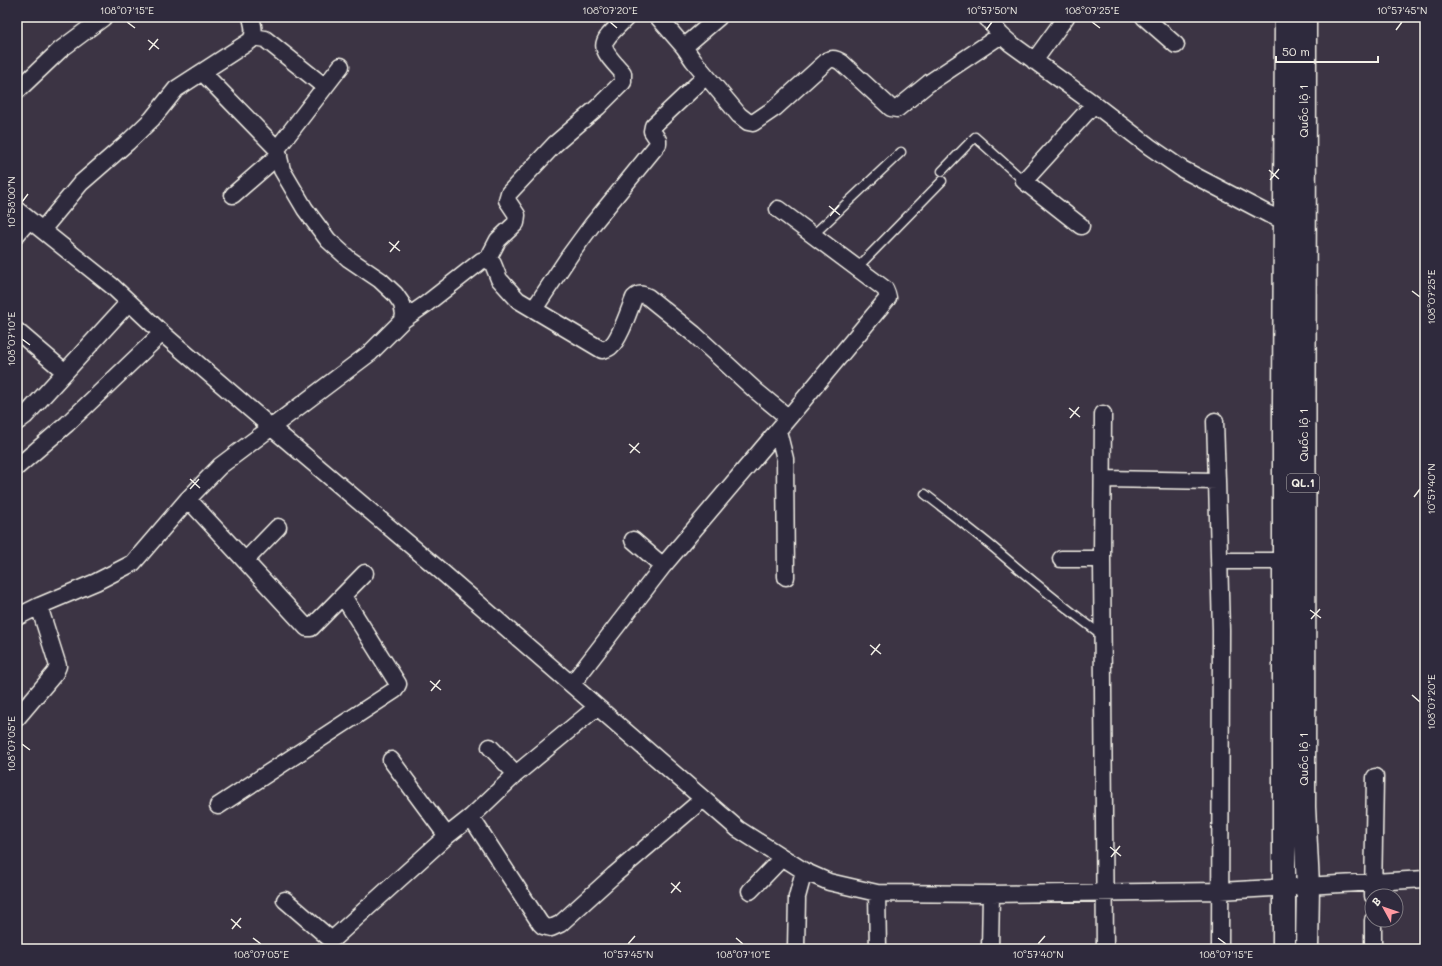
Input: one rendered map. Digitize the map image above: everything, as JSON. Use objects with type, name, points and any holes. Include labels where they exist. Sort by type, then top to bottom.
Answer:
[{"type":"highway","name":"Quốc lộ 1","points":[[1284,949],[1286,17]]},
{"type":"highway","name":"Quốc lộ 1","points":[[1305,17],[1304,807],[1308,885],[1307,949]]},
{"type":"street","points":[[251,17],[254,29],[253,37]]},
{"type":"street","points":[[17,617],[96,582],[133,563],[188,499],[220,466],[370,353],[403,320],[481,261],[488,259],[498,240],[516,223],[517,215],[507,200],[509,193],[555,144],[598,107],[620,85],[623,73],[609,58],[604,45],[605,39],[627,17]]},
{"type":"street","points":[[658,17],[739,115],[748,122],[753,123],[775,108],[828,60],[832,59],[836,59],[841,62],[891,108],[897,109],[929,83],[1001,35]]},
{"type":"street","points":[[684,47],[720,17]]},
{"type":"street","points":[[986,17],[1001,35],[1034,61],[1182,169],[1268,214],[1285,221]]},
{"type":"street","points":[[1034,61],[1066,17]]},
{"type":"street","points":[[1144,17],[1176,44]]},
{"type":"street","points":[[17,91],[60,50],[103,18]]},
{"type":"street","points":[[42,230],[84,180],[128,142],[152,118],[176,89],[253,37],[265,39],[324,87]]},
{"type":"street","points":[[233,195],[278,152],[324,87],[341,66]]},
{"type":"street","points":[[202,72],[278,152],[282,170],[305,209],[328,240],[349,259],[391,289],[402,304],[404,314],[403,320]]},
{"type":"street","points":[[534,309],[592,225],[658,144],[658,140],[652,131],[655,123],[706,76]]},
{"type":"street","points":[[1081,226],[1024,181],[1094,104]]},
{"type":"street","points":[[572,684],[663,566],[778,431],[888,298],[885,289],[856,269],[778,209]]},
{"type":"street","points":[[17,210],[112,286],[162,333],[435,566],[738,829],[804,871],[829,882],[877,893],[991,894],[1220,891],[1308,885],[1364,888]]},
{"type":"street","points":[[17,234],[29,220]]},
{"type":"street","points":[[488,259],[493,264],[499,279],[514,296],[602,350],[612,346],[634,298],[638,294],[648,296],[694,334],[756,391],[786,415],[790,416]]},
{"type":"street","points":[[17,422],[25,416],[128,302]]},
{"type":"street","points":[[17,331],[65,372]]},
{"type":"street","points":[[17,467],[72,419],[162,333]]},
{"type":"street","points":[[1103,414],[1104,479],[1102,559],[1105,949]]},
{"type":"street","points":[[1215,421],[1221,630],[1220,949]]},
{"type":"street","points":[[778,431],[786,459],[786,577]]},
{"type":"street","points":[[1104,479],[1217,481]]},
{"type":"street","points":[[188,499],[307,628],[311,628],[366,574]]},
{"type":"street","points":[[245,561],[278,527]]},
{"type":"street","points":[[633,540],[663,566]]},
{"type":"street","points":[[1062,559],[1102,559]]},
{"type":"street","points":[[1219,560],[1284,561]]},
{"type":"street","points":[[218,806],[395,690],[398,686],[343,596]]},
{"type":"street","points":[[17,718],[55,673],[58,666],[39,606]]},
{"type":"street","points":[[285,900],[328,937],[334,938],[446,836],[471,817],[516,774],[597,706]]},
{"type":"street","points":[[490,748],[516,774]]},
{"type":"street","points":[[391,760],[446,836]]},
{"type":"street","points":[[1373,888],[1375,777]]},
{"type":"street","points":[[471,817],[540,923],[543,926],[551,928],[560,924],[614,875],[703,799]]},
{"type":"street","points":[[750,891],[782,858]]},
{"type":"street","points":[[796,949],[797,897],[804,871]]},
{"type":"street","points":[[1378,888],[1425,879]]},
{"type":"street","points":[[877,893],[878,949]]},
{"type":"street","points":[[990,949],[991,894]]},
{"type":"street","points":[[1373,928],[1373,949]]},
{"type":"lane","points":[[942,170],[975,137],[1024,181]]},
{"type":"lane","points":[[813,235],[902,152]]},
{"type":"lane","points":[[856,269],[942,181]]},
{"type":"lane","points":[[924,494],[994,548],[1019,571],[1077,617],[1103,635]]}]
